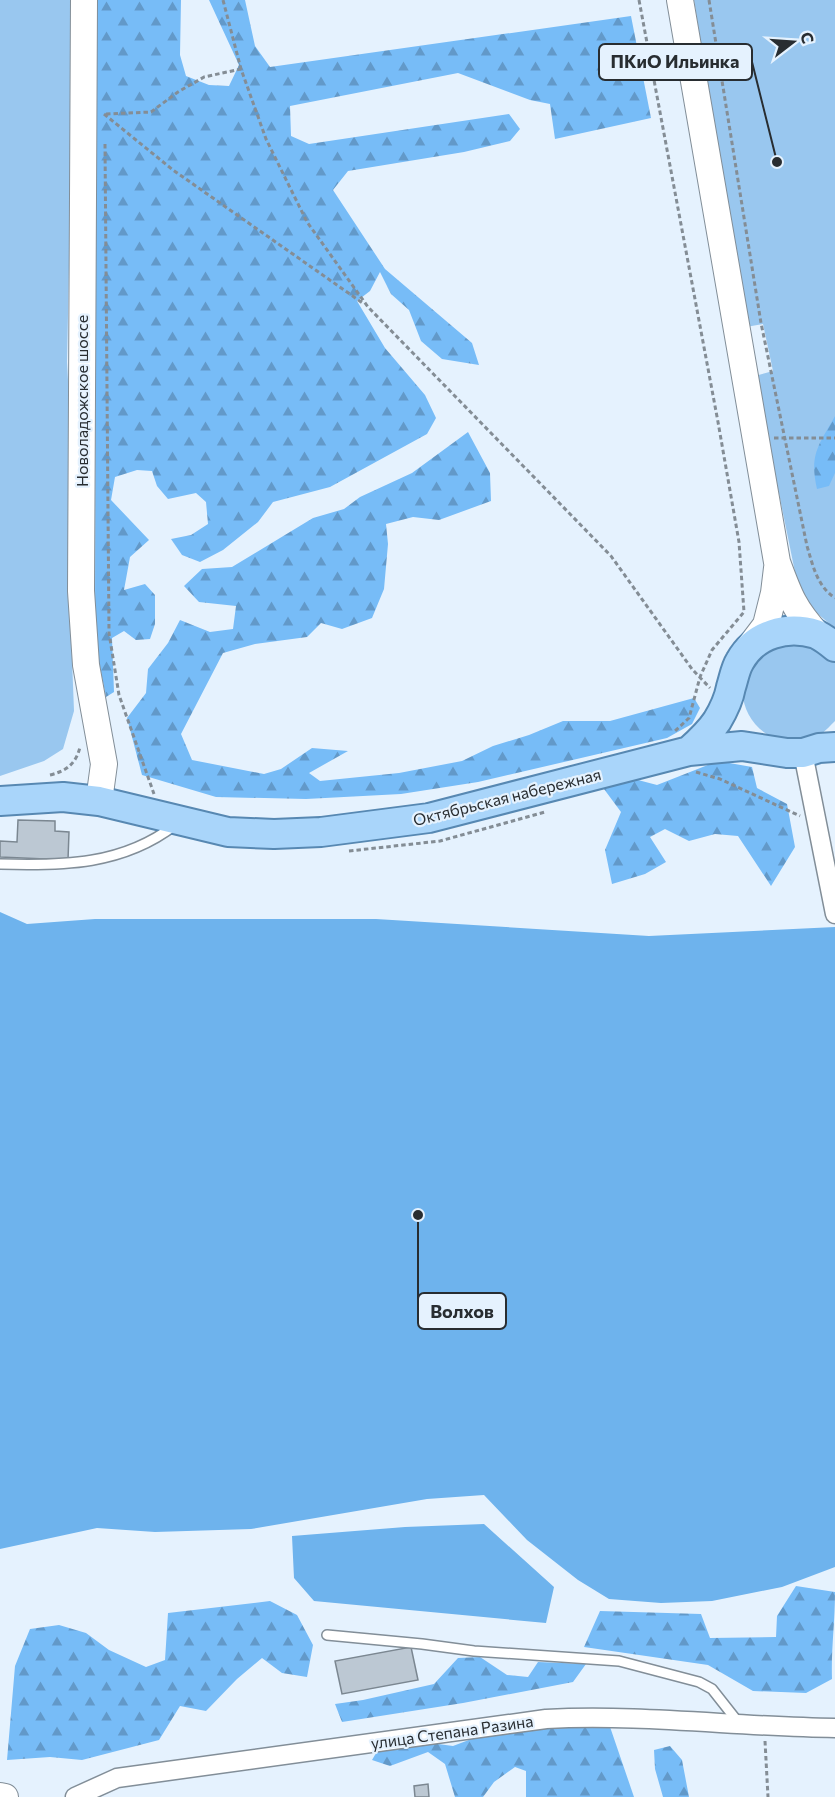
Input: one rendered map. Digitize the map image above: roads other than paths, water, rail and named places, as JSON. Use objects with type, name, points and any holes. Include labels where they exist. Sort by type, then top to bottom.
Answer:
[{"type":"main road","name":"Новоладожское шоссе","points":[[84,0],[81,591],[86,664],[104,764],[99,801]]},
{"type":"main road","points":[[680,0],[777,562],[789,596],[799,615],[826,641]]},
{"type":"main road","points":[[682,753],[717,721],[741,659],[766,625],[774,593],[777,562]]},
{"type":"main road","points":[[741,659],[755,643],[775,633],[796,630],[826,641]]},
{"type":"main road","points":[[728,696],[735,714],[750,736],[772,750]]},
{"type":"main road","name":"Октябрьская набережная","points":[[0,801],[63,797],[99,801],[228,832],[274,834],[321,832],[429,818],[682,753],[742,747],[787,753],[823,746]]},
{"type":"main road","points":[[0,1796],[5,1797]]},
{"type":"street","points":[[823,746],[818,824],[835,914]]},
{"type":"street","name":"улица Степана Разина","points":[[75,1797],[117,1778],[546,1719],[596,1717],[764,1727],[835,1728]]},
{"type":"lane","points":[[0,864],[56,866],[77,864],[141,846],[180,822]]},
{"type":"lane","points":[[327,1635],[474,1651],[619,1661],[699,1682],[712,1689],[739,1724]]},
{"type":"place","name":"ПКиО Ильинка","points":[[777,162]]},
{"type":"place","name":"Волхов","points":[[418,1215]]}]
